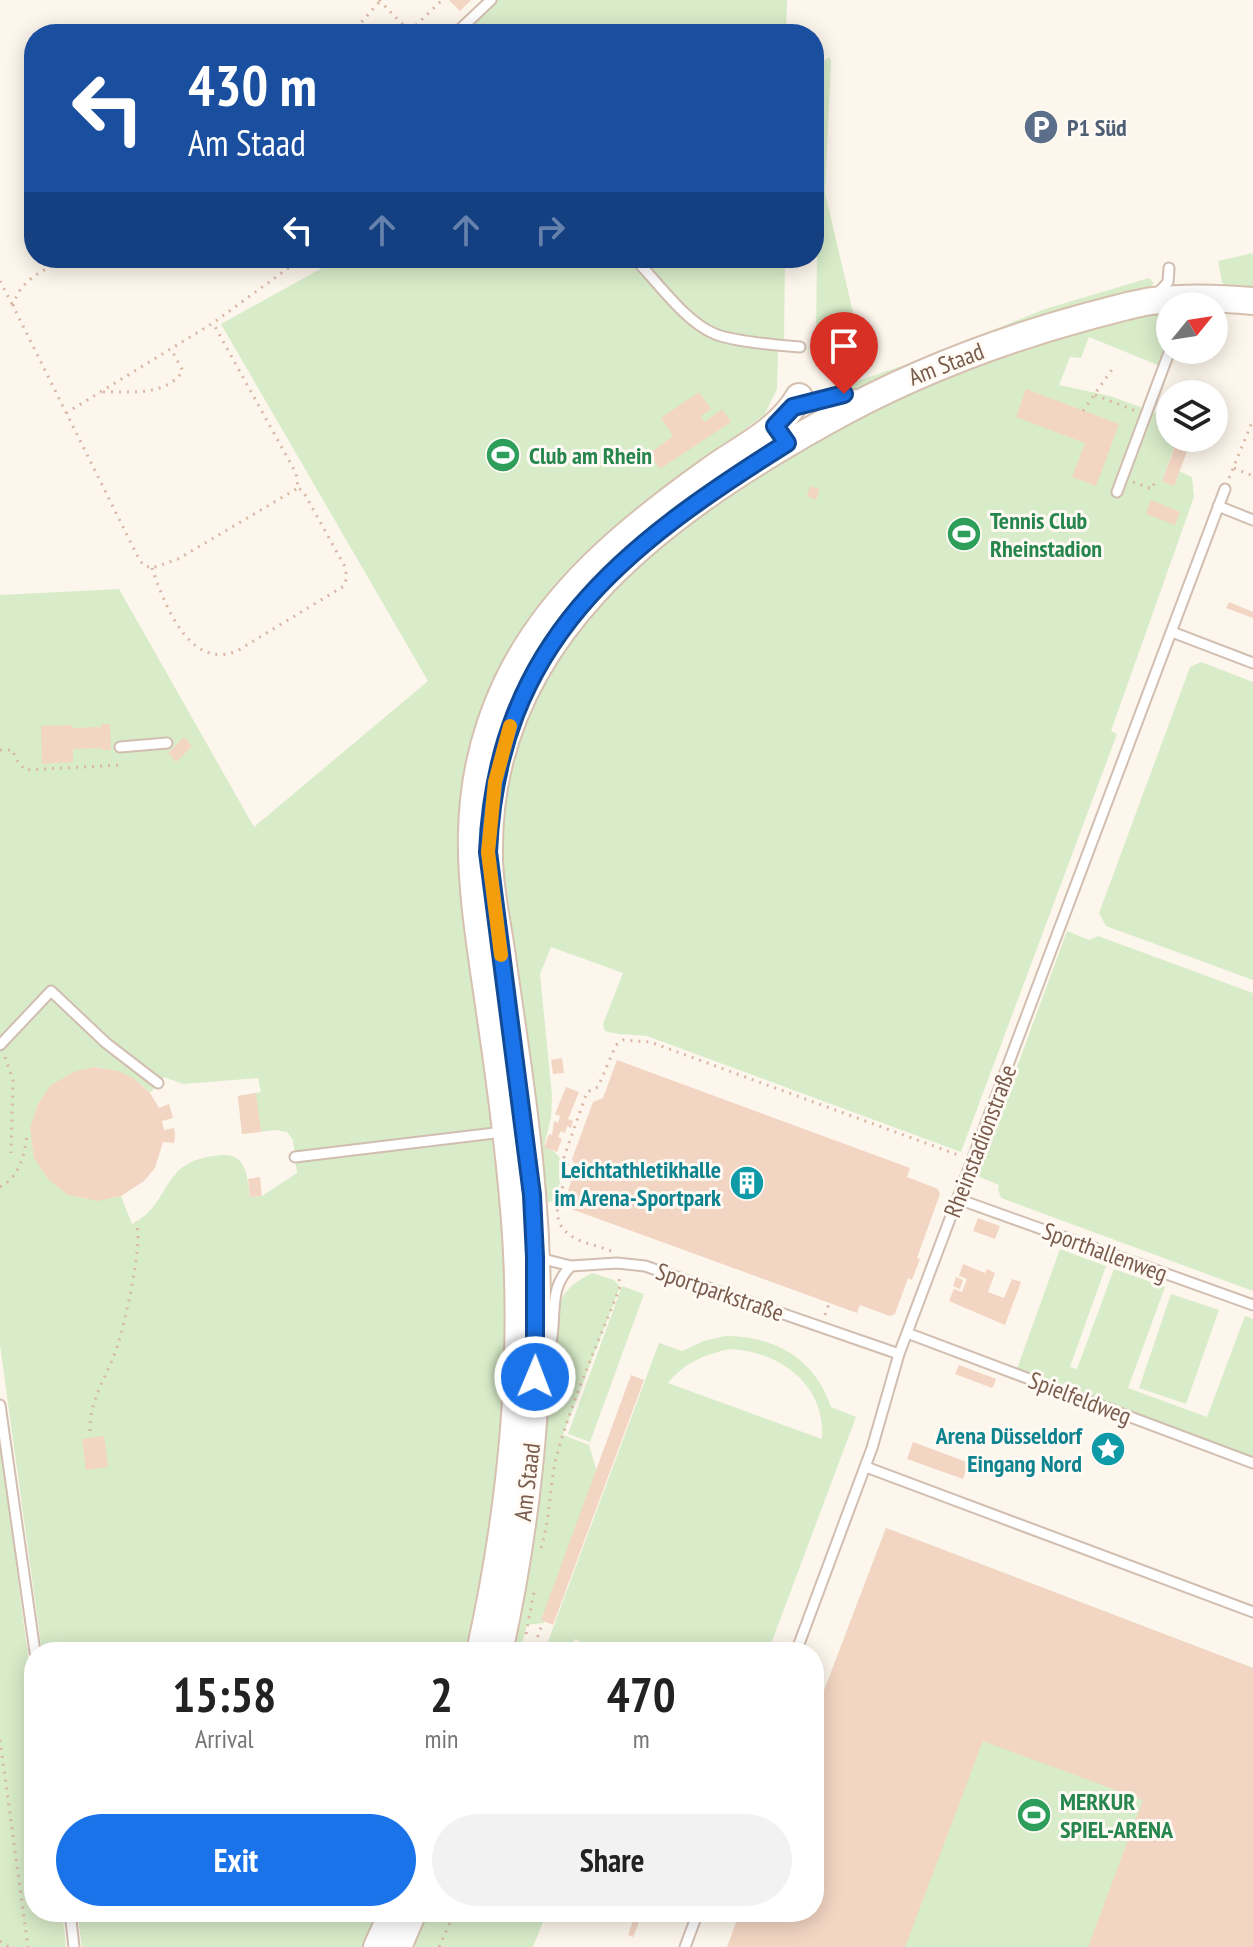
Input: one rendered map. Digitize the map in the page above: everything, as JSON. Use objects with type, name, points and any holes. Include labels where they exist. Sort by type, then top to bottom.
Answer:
[{"type":"street","name":"Am Staad","points":[[482,1642],[502,1537],[518,1369],[516,1239],[506,1132],[470,860],[474,794],[495,712],[508,682],[537,630],[584,575],[670,500],[789,418],[873,395],[1000,343],[1156,300]]},
{"type":"street","name":"Am Staad","points":[[1228,301],[1253,301]]},
{"type":"street","name":"Am Staad","points":[[501,1642],[527,1486],[535,1377],[532,1195],[488,852],[490,812],[502,749],[524,692],[546,651],[595,590],[789,418]]},
{"type":"street","points":[[377,1947],[388,1922]]},
{"type":"street","points":[[398,1947],[409,1922]]},
{"type":"lane","points":[[466,24],[491,0]]},
{"type":"lane","points":[[643,268],[704,329],[718,335],[800,347]]},
{"type":"lane","points":[[1161,292],[1168,282],[1169,268]]},
{"type":"lane","points":[[1117,492],[1165,364]]},
{"type":"lane","points":[[789,418],[844,394],[873,395]]},
{"type":"lane","name":"Rheinstadionstraße","points":[[800,1642],[866,1467],[899,1354],[1225,489]]},
{"type":"lane","points":[[1218,506],[1253,520]]},
{"type":"lane","points":[[1172,632],[1253,663]]},
{"type":"lane","points":[[120,747],[167,743]]},
{"type":"lane","points":[[0,1045],[51,991],[106,1043],[158,1083]]},
{"type":"lane","points":[[295,1157],[506,1132]]},
{"type":"lane","name":"Sporthallenweg","points":[[958,1199],[1253,1305]]},
{"type":"lane","name":"Sportparkstraße","points":[[535,1257],[571,1266],[617,1263],[645,1266],[899,1354]]},
{"type":"lane","points":[[535,1377],[552,1346],[556,1288],[561,1276],[571,1266]]},
{"type":"lane","name":"Spielfeldweg","points":[[907,1333],[1253,1463]]},
{"type":"lane","points":[[0,1405],[34,1642]]},
{"type":"lane","points":[[866,1467],[1253,1612]]},
{"type":"lane","points":[[71,1922],[74,1947]]},
{"type":"lane","points":[[685,1947],[694,1922]]},
{"type":"path","points":[[419,24],[442,0]]},
{"type":"path","points":[[360,24],[380,1],[402,24]]},
{"type":"path","points":[[13,306],[16,292],[25,282],[49,268]]},
{"type":"path","points":[[66,413],[213,323],[290,268]]},
{"type":"path","points":[[0,281],[143,565],[152,568],[178,559],[298,488]]},
{"type":"path","points":[[213,323],[296,473],[298,488]]},
{"type":"path","points":[[100,392],[157,390],[174,383],[183,371],[171,349]]},
{"type":"path","points":[[1083,411],[1113,368]]},
{"type":"path","points":[[1095,395],[1147,415]]},
{"type":"path","points":[[1225,489],[1253,420]]},
{"type":"path","points":[[1233,468],[1253,476]]},
{"type":"path","points":[[1122,478],[1152,489],[1156,479]]},
{"type":"path","points":[[152,568],[164,603],[185,636],[208,653],[223,657],[237,651],[344,586],[347,577],[344,565],[303,491],[298,488]]},
{"type":"path","points":[[0,750],[13,750],[15,758],[25,770],[122,765]]},
{"type":"path","points":[[541,1551],[549,1522],[557,1454],[620,1287],[617,1263],[611,1250],[570,1236],[562,1228],[556,1211],[569,1170],[564,1157],[587,1092],[598,1087],[616,1045],[623,1040],[650,1042],[973,1160]]},
{"type":"path","points":[[0,1051],[13,1080],[11,1153]]},
{"type":"path","points":[[0,1187],[18,1170],[24,1157],[27,1135]]},
{"type":"path","points":[[90,1431],[89,1413],[122,1329],[138,1240],[136,1222]]},
{"type":"path","points":[[524,1639],[536,1576]]},
{"type":"path","points":[[536,1642],[542,1625]]},
{"type":"path","points":[[0,1740],[24,1917]]},
{"type":"path","points":[[0,1804],[9,1803]]},
{"type":"path","points":[[25,1922],[28,1947]]},
{"type":"path","points":[[439,1947],[450,1922]]},
{"type":"path","points":[[0,1941],[9,1947]]},
{"type":"green space","points":[[496,0],[787,0],[786,24],[471,24]]},
{"type":"green space","points":[[829,57],[831,61],[825,193],[865,363],[840,373],[835,358],[816,339],[817,268],[824,268],[824,61]]},
{"type":"green space","points":[[1253,253],[1253,290],[1226,287],[1218,261]]},
{"type":"green space","points":[[322,268],[785,268],[784,342],[775,341],[775,351],[778,352],[777,389],[762,420],[760,418],[622,520],[494,690],[497,1129],[509,1314],[501,1470],[471,1642],[41,1642],[0,1345],[0,595],[119,589],[254,827],[428,681],[221,324]],"holes":[[[95,1067],[132,1078],[150,1093],[164,1077],[183,1084],[258,1078],[261,1092],[238,1096],[242,1134],[276,1130],[287,1132],[293,1140],[297,1173],[262,1196],[250,1197],[242,1163],[231,1156],[202,1158],[187,1164],[177,1173],[146,1215],[132,1224],[121,1196],[87,1199],[61,1189],[44,1171],[35,1147],[35,1122],[45,1097],[65,1078]]]},
{"type":"green space","points":[[1149,278],[1154,283],[1148,290],[874,384],[843,391],[843,386],[919,360],[1045,309]]},
{"type":"green space","points":[[1156,310],[1156,364],[1160,366],[1089,337],[1081,358],[1070,357],[1059,385],[1110,396],[1156,413],[1156,452],[1172,452],[1162,481],[1174,485],[1179,471],[1192,477],[1194,497],[1111,731],[1117,734],[961,1152],[647,1036],[605,1031],[603,1024],[623,973],[551,947],[540,974],[552,1096],[551,1118],[544,1146],[562,1162],[562,1176],[554,1200],[547,1203],[540,1196],[496,849],[517,724],[576,620],[700,509],[876,400],[1004,350]]},
{"type":"green space","points":[[1201,662],[1253,682],[1253,980],[1106,926],[1099,913],[1190,667]]},
{"type":"green space","points":[[1067,931],[1089,940],[1098,936],[1253,993],[1253,1291],[1001,1198],[999,1185],[977,1176]]},
{"type":"green space","points":[[1060,1249],[1106,1266],[1070,1367],[1077,1369],[1114,1269],[1165,1287],[1128,1388],[1207,1417],[1245,1316],[1253,1319],[1253,1459],[1017,1369]]},
{"type":"green space","points":[[592,1273],[614,1280],[620,1287],[563,1435],[589,1445],[597,1472],[544,1623],[527,1625],[523,1642],[506,1642],[560,1301],[576,1283]]},
{"type":"green space","points":[[622,1286],[644,1294],[590,1442],[568,1434]]},
{"type":"green space","points":[[1171,1294],[1219,1310],[1186,1404],[1139,1388]]},
{"type":"green space","points":[[725,1336],[760,1340],[776,1346],[790,1353],[815,1375],[831,1407],[856,1417],[772,1642],[581,1642],[574,1639],[574,1642],[548,1642],[659,1343],[682,1351]],"holes":[[[729,1349],[765,1356],[796,1374],[808,1387],[821,1419],[822,1439],[668,1383],[688,1365]]]},
{"type":"green space","points":[[0,1442],[26,1642],[24,1922],[63,1922],[66,1947],[0,1947]]},
{"type":"green space","name":"MERKUR SPIEL-ARENA","points":[[886,1528],[1253,1668],[1253,1947],[727,1947],[789,1922],[824,1922],[824,1691]]},
{"type":"green space","points":[[78,1922],[377,1922],[366,1947],[82,1947]]},
{"type":"green space","points":[[415,1922],[543,1922],[533,1947],[402,1947]]},
{"type":"building","points":[[449,0],[471,0],[460,11]]},
{"type":"building","points":[[1026,389],[1119,424],[1096,486],[1072,477],[1085,443],[1016,417]]},
{"type":"building","points":[[699,392],[711,409],[701,416],[705,422],[722,409],[731,422],[660,469],[649,454],[673,436],[661,418]]},
{"type":"building","points":[[1173,452],[1187,452],[1174,486],[1162,481]]},
{"type":"building","points":[[810,486],[820,489],[816,500],[807,496]]},
{"type":"building","points":[[1151,500],[1180,512],[1175,525],[1146,514]]},
{"type":"building","points":[[1229,602],[1253,612],[1253,618],[1226,608]]},
{"type":"building","points":[[101,724],[110,724],[111,750],[73,749],[73,762],[42,764],[41,726],[102,727]]},
{"type":"building","points":[[184,737],[192,746],[176,762],[168,753]]},
{"type":"building","points":[[562,1058],[564,1073],[553,1074],[551,1060]]},
{"type":"building","name":"Leichtathletikhalle im Arena-Sportpark","points":[[617,1060],[910,1168],[907,1177],[938,1189],[940,1194],[917,1258],[920,1259],[912,1280],[908,1278],[895,1314],[890,1316],[860,1305],[857,1313],[563,1206],[576,1167],[572,1159],[593,1102],[603,1098]]},
{"type":"building","points":[[95,1067],[118,1071],[133,1078],[150,1093],[159,1108],[169,1104],[173,1118],[162,1121],[164,1130],[174,1128],[175,1135],[174,1143],[163,1142],[155,1168],[144,1181],[121,1196],[98,1201],[68,1195],[48,1179],[34,1158],[30,1128],[38,1104],[51,1085],[76,1071]]},
{"type":"building","points":[[566,1087],[579,1092],[568,1119],[573,1121],[571,1128],[567,1126],[565,1133],[561,1131],[558,1137],[562,1139],[557,1152],[544,1147],[549,1134],[552,1135],[554,1121],[558,1123],[560,1116],[555,1114]]},
{"type":"building","points":[[256,1093],[261,1132],[242,1134],[238,1096]]},
{"type":"building","points":[[260,1177],[262,1196],[250,1197],[248,1179]]},
{"type":"building","points":[[978,1218],[1000,1226],[995,1239],[973,1231]]},
{"type":"building","points":[[963,1264],[985,1273],[987,1269],[995,1273],[988,1292],[1004,1298],[1012,1279],[1021,1282],[1005,1325],[949,1301],[954,1289],[962,1292],[967,1279],[959,1276]]},
{"type":"building","points":[[956,1277],[963,1280],[960,1289],[953,1286]]},
{"type":"building","points":[[959,1365],[996,1379],[994,1385],[992,1388],[955,1374]]},
{"type":"building","points":[[631,1375],[644,1380],[553,1625],[541,1620]]},
{"type":"building","points":[[104,1436],[108,1467],[86,1470],[82,1439]]},
{"type":"building","points":[[913,1442],[969,1463],[963,1479],[907,1459]]},
{"type":"building","name":"MERKUR SPIEL-ARENA","points":[[886,1528],[1253,1668],[1253,1947],[1088,1947],[1143,1800],[983,1741],[905,1947],[727,1947],[736,1922],[824,1922],[824,1691]]},
{"type":"building","points":[[633,1922],[639,1923],[633,1937],[628,1935]]},
{"type":"slow traffic","points":[[501,955],[488,852],[495,782],[510,726]]},
{"type":"place","name":"P1 Süd","points":[[1041,127]]},
{"type":"place","name":"Club am Rhein","points":[[503,455]]},
{"type":"place","name":"Tennis Club Rheinstadion","points":[[964,534]]},
{"type":"place","name":"Leichtathletikhalle im Arena-Sportpark","points":[[747,1183]]},
{"type":"place","name":"Arena Düsseldorf Eingang Nord","points":[[1108,1449]]},
{"type":"place","name":"MERKUR SPIEL-ARENA","points":[[1034,1815]]},
{"type":"route","points":[[535,1377],[532,1195],[488,852],[490,812],[502,749],[524,692],[546,651],[563,626],[595,590],[620,565],[696,502],[787,443],[775,426],[793,407],[811,405],[844,394]]}]
